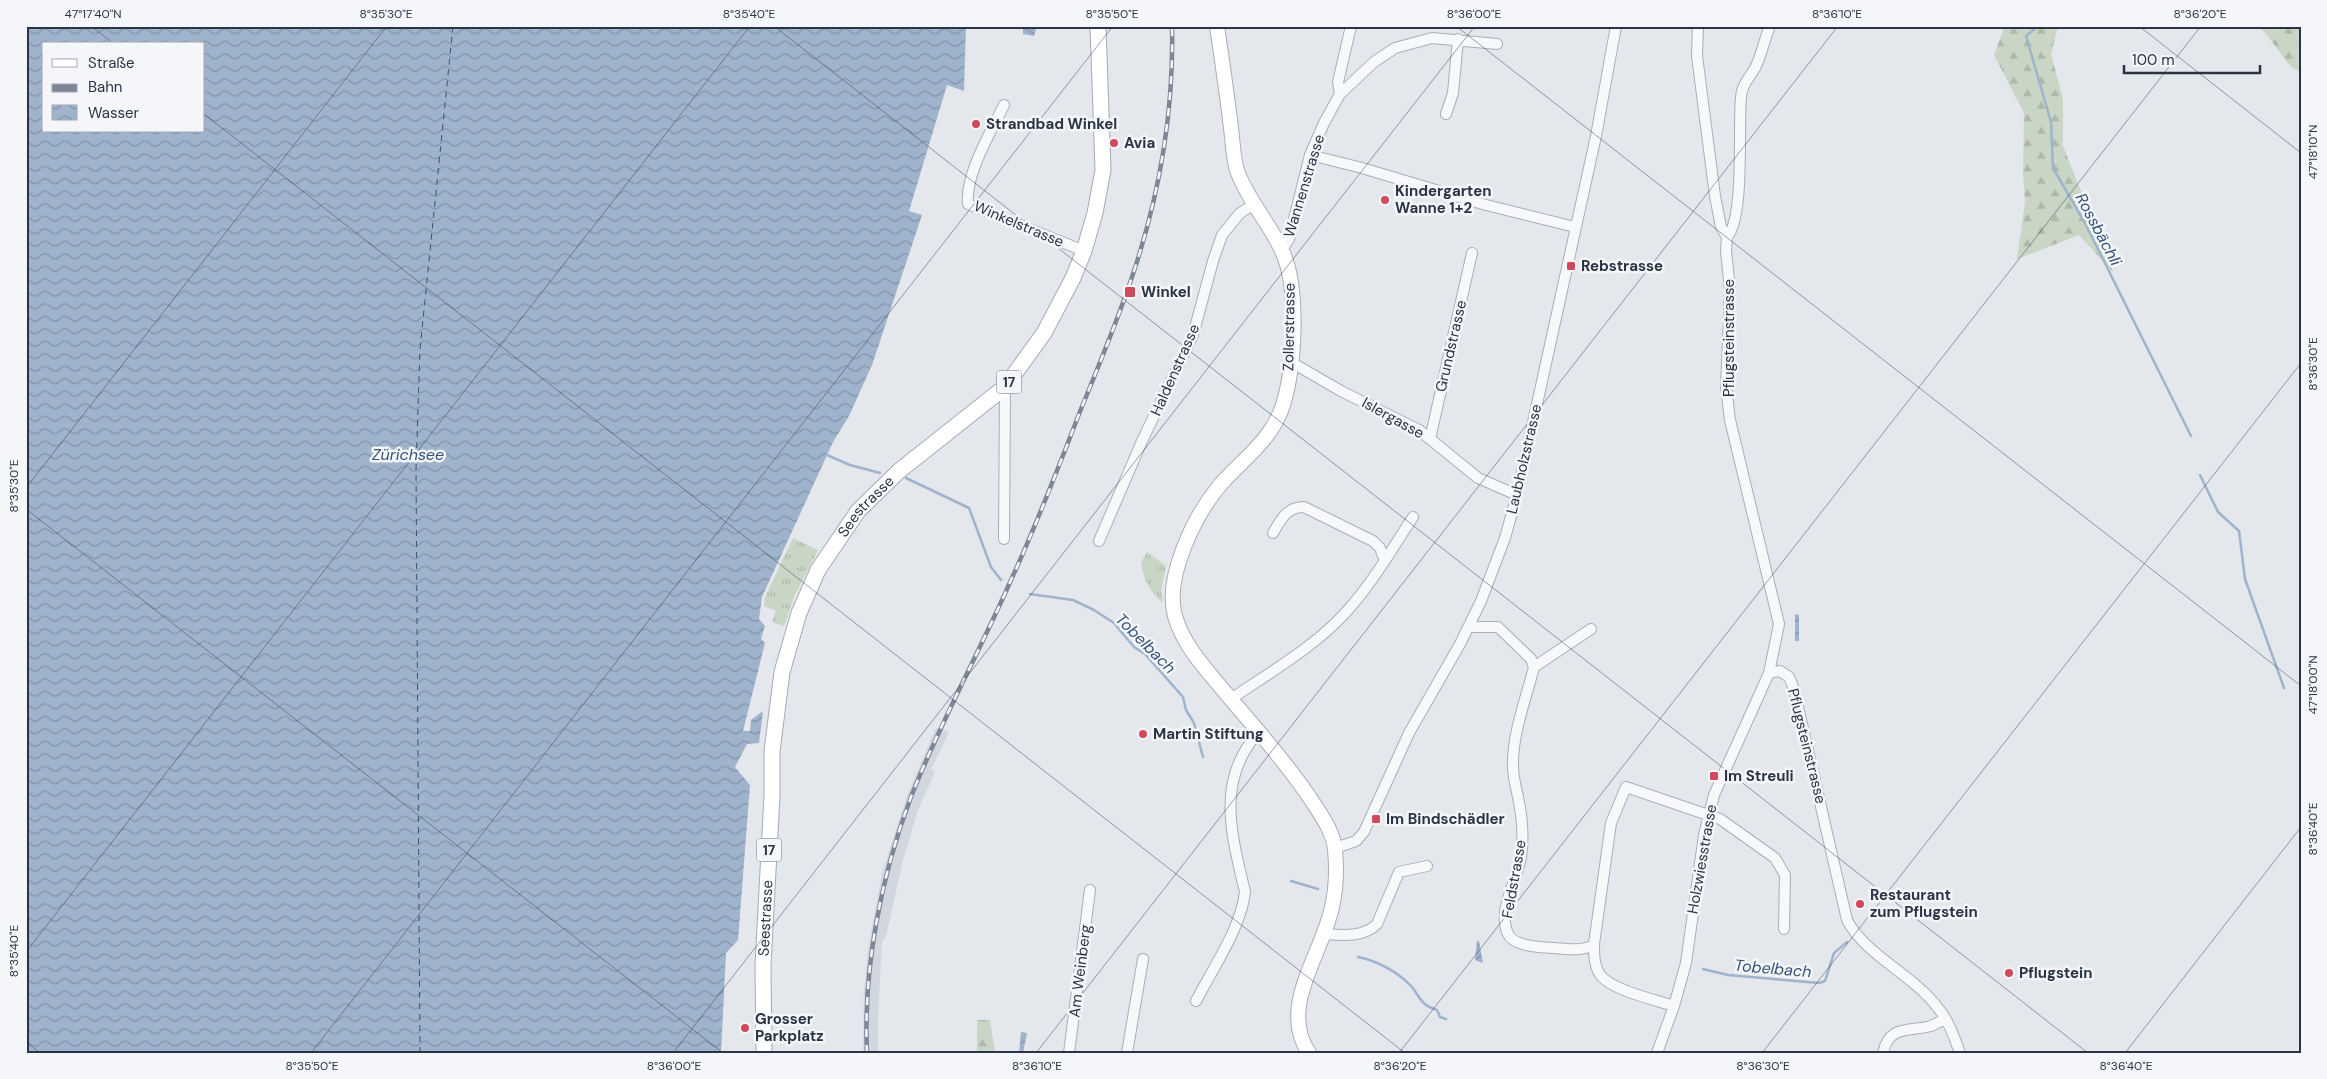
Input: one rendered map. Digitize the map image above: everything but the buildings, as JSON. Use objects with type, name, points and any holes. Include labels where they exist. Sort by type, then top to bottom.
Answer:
[{"type":"main road","name":"Seestrasse","points":[[764,1053],[763,965],[772,796],[772,751],[785,659],[799,613],[827,555],[848,524],[872,495],[899,471],[1005,387],[1044,333],[1084,252],[1096,214],[1103,170],[1098,26]]},
{"type":"street","name":"Zollerstrasse","points":[[1218,26],[1237,171],[1253,205],[1282,250],[1289,270],[1293,292],[1291,362],[1282,405],[1273,427],[1260,447],[1220,486],[1198,517],[1182,554],[1173,586],[1175,615],[1188,646],[1297,778],[1322,817],[1335,848],[1334,894],[1322,939],[1298,1002],[1298,1031],[1309,1053]]},
{"type":"street","name":"Wannenstrasse","points":[[1340,94],[1338,82],[1350,26]]},
{"type":"street","name":"Laubholzstrasse","points":[[1335,848],[1356,841],[1364,832],[1409,733],[1468,626],[1493,572],[1517,494],[1596,136],[1616,26]]},
{"type":"street","name":"Pflugsteinstrasse","points":[[1698,26],[1696,56],[1714,196],[1721,227],[1727,237]]},
{"type":"street","name":"Pflugsteinstrasse","points":[[1770,26],[1756,67],[1743,85],[1740,96],[1741,153],[1735,226],[1727,237],[1726,251],[1730,290],[1726,387],[1730,420],[1778,619],[1769,674],[1780,671],[1789,677],[1794,689],[1839,877],[1845,913],[1850,925],[1878,953],[1926,994],[1945,1018],[1960,1053]]},
{"type":"street","name":"Wannenstrasse","points":[[1282,250],[1289,239],[1310,155],[1324,123],[1340,94],[1374,62],[1395,48],[1432,38],[1496,44]]},
{"type":"street","points":[[1446,114],[1453,93],[1458,39]]},
{"type":"street","name":"Winkelstrasse","points":[[1004,105],[978,159],[967,194],[968,204],[1084,252]]},
{"type":"street","points":[[1310,155],[1362,168],[1486,205],[1575,227]]},
{"type":"street","name":"Haldenstrasse","points":[[1100,541],[1142,441],[1193,335],[1213,261],[1222,236],[1240,213],[1253,205]]},
{"type":"street","name":"Grundstrasse","points":[[1430,439],[1472,253]]},
{"type":"street","name":"Islergasse","points":[[1291,362],[1341,391],[1419,430],[1478,478],[1517,494]]},
{"type":"street","points":[[1004,540],[1005,387]]},
{"type":"street","points":[[1273,533],[1285,514],[1295,507],[1304,507],[1373,541],[1380,548],[1385,561]]},
{"type":"street","points":[[1231,699],[1317,640],[1347,612],[1385,561],[1413,517]]},
{"type":"street","points":[[1468,626],[1490,625],[1503,630],[1531,660],[1534,667],[1591,629]]},
{"type":"street","name":"Feldstrasse","points":[[1534,667],[1514,746],[1513,768],[1521,810],[1522,843],[1518,872],[1507,909],[1507,930],[1509,937],[1516,942],[1546,948],[1586,949],[1594,944]]},
{"type":"street","name":"Holzwiesstrasse","points":[[1657,1053],[1674,1006],[1686,963],[1704,835],[1718,784],[1769,674]]},
{"type":"street","points":[[1196,1001],[1237,923],[1244,903],[1245,892],[1229,813],[1229,793],[1248,743],[1258,733]]},
{"type":"street","points":[[1674,1006],[1614,985],[1602,977],[1595,963],[1594,944],[1611,823],[1626,787],[1709,817],[1720,819],[1777,861],[1785,874],[1784,929]]},
{"type":"street","points":[[1322,939],[1352,936],[1373,928],[1377,924],[1399,872],[1427,866]]},
{"type":"street","name":"Am Weinberg","points":[[1069,1053],[1090,890]]},
{"type":"street","points":[[1127,1053],[1143,959]]},
{"type":"street","points":[[1883,1053],[1892,1035],[1900,1031],[1929,1026],[1945,1018]]},
{"type":"shaded area","points":[[936,728],[949,732],[931,770],[935,772],[918,810],[903,860],[886,936],[882,941],[878,1053],[863,1053],[864,991],[868,950],[882,873],[907,796]]},
{"type":"green space","points":[[2005,26],[2058,26],[2051,54],[2063,99],[2063,146],[2113,272],[2079,235],[2017,259],[2025,202],[2023,173],[2024,113],[1994,55]]},
{"type":"green space","points":[[2260,26],[2301,26],[2301,72],[2291,67]]},
{"type":"green space","points":[[793,538],[818,550],[794,597],[784,626],[772,622],[776,611],[764,606],[765,597]]},
{"type":"green space","points":[[1147,552],[1166,566],[1161,591],[1163,603],[1151,591],[1144,575],[1141,563]]},
{"type":"green space","points":[[977,1020],[990,1020],[995,1053],[977,1053]]},
{"type":"water","name":"Zürichsee","points":[[26,26],[966,26],[964,91],[947,85],[909,211],[922,215],[872,365],[849,416],[833,442],[762,597],[759,619],[765,626],[761,639],[765,643],[743,731],[750,731],[751,720],[763,711],[759,743],[747,744],[735,767],[750,785],[738,940],[726,953],[721,1053],[26,1053]]},
{"type":"water","points":[[1023,26],[1037,26],[1034,36],[1023,34]]},
{"type":"water","points":[[1795,614],[1799,615],[1799,641],[1795,641]]},
{"type":"water","points":[[1477,941],[1479,941],[1483,963],[1475,960]]},
{"type":"water","points":[[1021,1032],[1027,1033],[1023,1053],[1019,1053]]},
{"type":"waterway","name":"Rossbächli","points":[[2038,26],[2026,36],[2051,122],[2053,168],[2085,223],[2191,436]]},
{"type":"waterway","name":"Tobelbach","points":[[827,455],[850,465],[880,473]]},
{"type":"waterway","points":[[2200,475],[2218,512],[2239,531],[2245,579],[2284,688]]},
{"type":"waterway","name":"Tobelbach","points":[[906,478],[969,508],[991,567],[1001,580]]},
{"type":"waterway","name":"Tobelbach","points":[[1030,594],[1073,600],[1094,610],[1114,623],[1134,647],[1145,654],[1183,697],[1186,710],[1194,723],[1203,757]]},
{"type":"waterway","name":"Tobelbach","points":[[1291,881],[1318,889]]},
{"type":"waterway","name":"Tobelbach","points":[[1703,969],[1728,975],[1819,983],[1825,981],[1834,953],[1847,942]]},
{"type":"waterway","name":"Tobelbach","points":[[1358,957],[1373,961],[1394,972],[1412,987],[1424,1004],[1437,1010],[1440,1017],[1446,1019]]},
{"type":"ferry route","points":[[420,1053],[416,469],[420,349],[453,26]]},
{"type":"railway","points":[[867,1053],[868,989],[871,956],[883,891],[900,827],[934,742],[999,607],[1039,516],[1114,327],[1142,247],[1163,153],[1170,90],[1172,26]]},
{"type":"place","name":"Strandbad Winkel","points":[[976,124]]},
{"type":"place","name":"Avia","points":[[1114,143]]},
{"type":"place","name":"Kindergarten Wanne 1+2","points":[[1385,200]]},
{"type":"place","name":"Rebstrasse","points":[[1571,266]]},
{"type":"place","name":"Winkel","points":[[1130,292]]},
{"type":"place","name":"Martin Stiftung","points":[[1143,734]]},
{"type":"place","name":"Im Streuli","points":[[1714,776]]},
{"type":"place","name":"Im Bindschädler","points":[[1376,819]]},
{"type":"place","name":"Restaurant zum Pflugstein","points":[[1860,904]]},
{"type":"place","name":"Pflugstein","points":[[2009,973]]},
{"type":"place","name":"Grosser Parkplatz","points":[[745,1028]]}]
